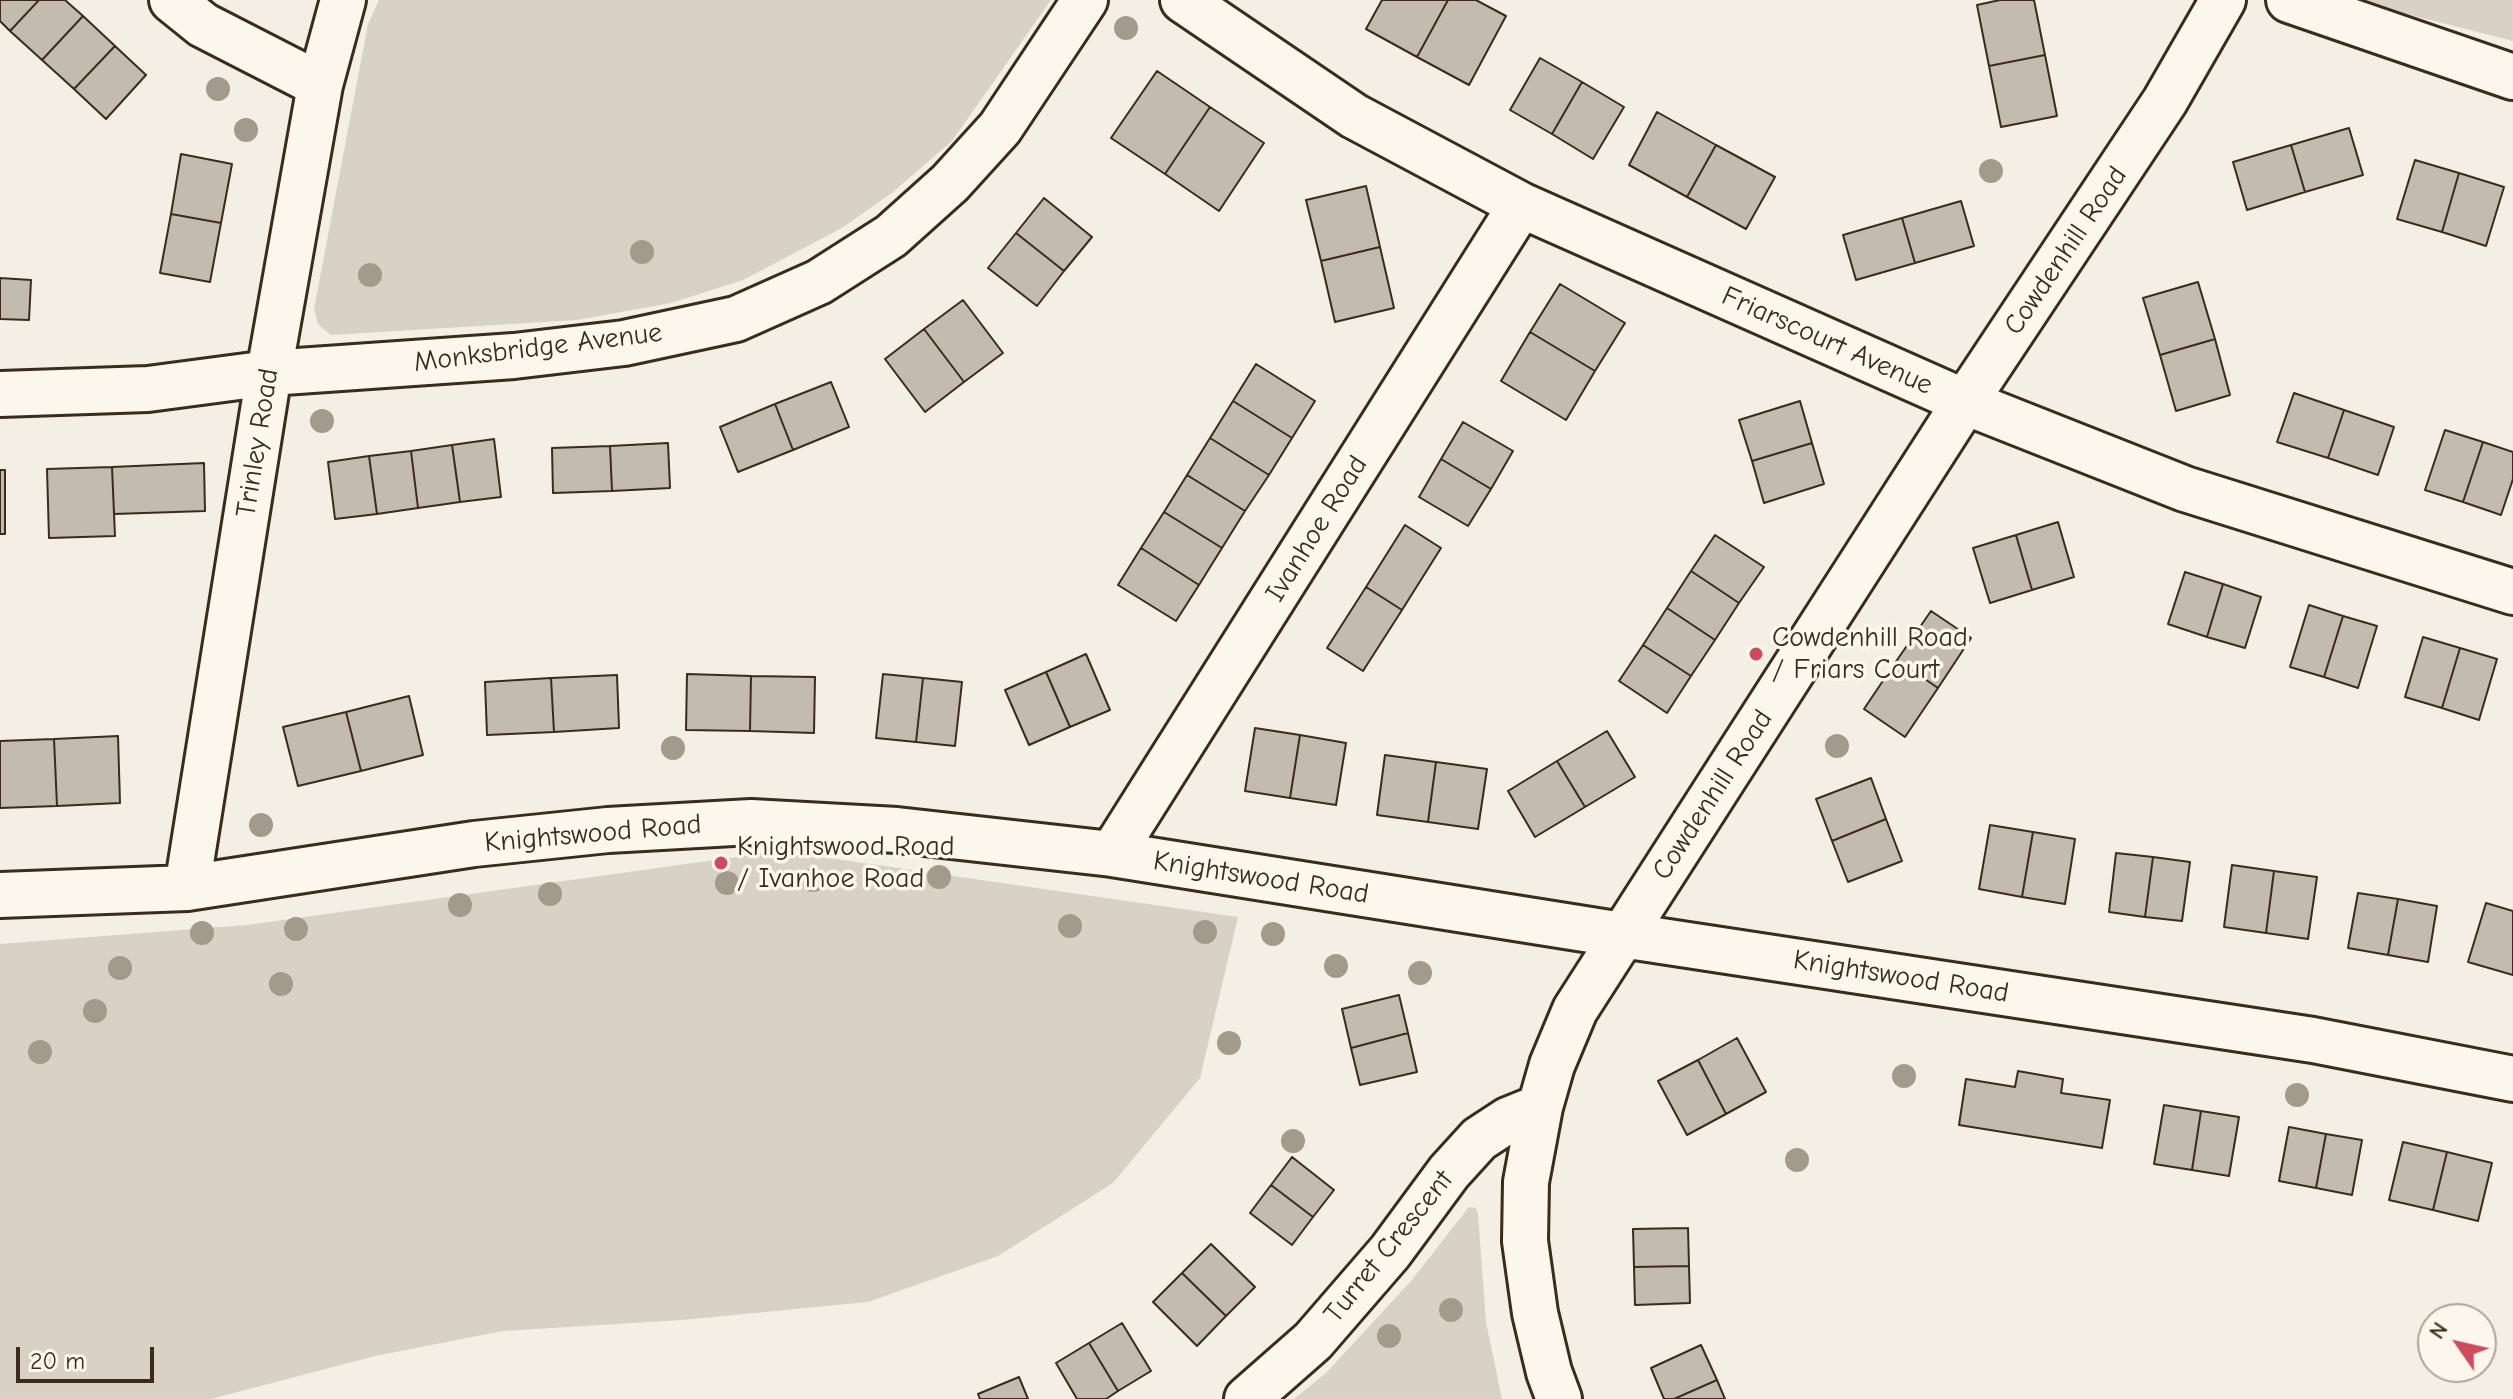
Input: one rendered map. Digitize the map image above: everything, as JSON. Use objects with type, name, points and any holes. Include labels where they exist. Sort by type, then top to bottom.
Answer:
[{"type":"street","points":[[172,0],[203,25],[320,85]]},
{"type":"street","name":"Trinley Road","points":[[187,888],[269,373],[320,85],[343,0]]},
{"type":"street","name":"Monksbridge Avenue","points":[[0,394],[148,389],[269,373],[514,356],[624,343],[736,319],[819,282],[891,236],[960,172],[1000,128],[1085,0]]},
{"type":"street","name":"Friarscourt Avenue","points":[[1183,0],[1354,116],[1521,205],[1965,402],[2185,489],[2513,592]]},
{"type":"street","name":"Cowdenhill Road","points":[[1559,1399],[1535,1313],[1525,1241],[1526,1182],[1540,1107],[1552,1065],[1575,1010],[1965,402],[2165,101],[2223,0]]},
{"type":"street","points":[[2289,0],[2513,77]]},
{"type":"street","name":"Ivanhoe Road","points":[[1112,854],[1521,205]]},
{"type":"street","name":"Knightswood Road","points":[[0,895],[187,888],[474,844],[608,830],[751,822],[897,830],[1112,854],[2313,1040],[2513,1079]]},
{"type":"street","name":"Turret Crescent","points":[[1247,1399],[1313,1341],[1390,1252],[1449,1172],[1479,1139],[1508,1120],[1540,1107]]},
{"type":"shaded area","points":[[379,0],[1051,0],[952,141],[893,192],[842,228],[743,280],[671,303],[577,320],[331,335],[318,324],[314,309],[368,24]]},
{"type":"shaded area","points":[[2351,0],[2513,0],[2513,41]]},
{"type":"shaded area","points":[[780,851],[1238,917],[1200,1078],[1113,1183],[998,1256],[868,1302],[682,1320],[503,1331],[375,1356],[211,1399],[0,1399],[0,944],[247,925]]},
{"type":"shaded area","points":[[1469,1207],[1476,1208],[1478,1214],[1486,1322],[1502,1399],[1294,1399],[1326,1373],[1411,1281]]},
{"type":"building","points":[[0,0],[39,0],[10,31],[0,21]]},
{"type":"building","points":[[39,0],[65,0],[83,16],[42,60],[10,31]]},
{"type":"building","points":[[1382,0],[1448,0],[1417,57],[1366,29]]},
{"type":"building","points":[[1448,0],[1476,0],[1506,16],[1469,85],[1417,57]]},
{"type":"building","points":[[2000,0],[2034,0],[2045,55],[1989,66],[1977,5]]},
{"type":"building","points":[[83,16],[115,46],[74,89],[42,60]]},
{"type":"building","points":[[115,46],[146,75],[106,119],[74,89]]},
{"type":"building","points":[[2045,55],[2057,116],[2001,127],[1989,66]]},
{"type":"building","points":[[1540,58],[1582,82],[1552,134],[1510,110]]},
{"type":"building","points":[[1157,71],[1210,107],[1165,174],[1111,138]]},
{"type":"building","points":[[1582,82],[1624,107],[1593,159],[1552,134]]},
{"type":"building","points":[[1210,107],[1264,143],[1219,211],[1165,174]]},
{"type":"building","points":[[1657,112],[1716,145],[1687,197],[1629,165]]},
{"type":"building","points":[[2349,128],[2363,175],[2305,192],[2291,145]]},
{"type":"building","points":[[1716,145],[1775,177],[1746,229],[1687,197]]},
{"type":"building","points":[[2291,145],[2305,192],[2247,210],[2233,162]]},
{"type":"building","points":[[181,154],[232,164],[221,223],[171,214]]},
{"type":"building","points":[[2415,160],[2459,173],[2442,232],[2397,219]]},
{"type":"building","points":[[2459,173],[2504,187],[2486,246],[2442,232]]},
{"type":"building","points":[[1366,186],[1380,247],[1321,261],[1306,200]]},
{"type":"building","points":[[1044,198],[1092,237],[1064,271],[1016,233]]},
{"type":"building","points":[[1961,201],[1974,246],[1915,263],[1902,218]]},
{"type":"building","points":[[171,214],[221,223],[210,282],[160,273]]},
{"type":"building","points":[[1902,218],[1915,263],[1856,280],[1843,235]]},
{"type":"building","points":[[1016,233],[1064,271],[1037,306],[988,268]]},
{"type":"building","points":[[1380,247],[1394,308],[1335,322],[1321,261]]},
{"type":"building","points":[[0,278],[31,280],[29,320],[0,319]]},
{"type":"building","points":[[2198,282],[2215,339],[2160,355],[2143,298]]},
{"type":"building","points":[[1560,284],[1625,323],[1595,371],[1530,332]]},
{"type":"building","points":[[963,300],[1003,353],[964,382],[924,329]]},
{"type":"building","points":[[924,329],[964,382],[925,412],[885,359]]},
{"type":"building","points":[[1530,332],[1595,371],[1566,420],[1501,381]]},
{"type":"building","points":[[2215,339],[2230,395],[2176,411],[2160,355]]},
{"type":"building","points":[[1256,364],[1315,401],[1292,438],[1233,401]]},
{"type":"building","points":[[831,382],[849,427],[793,450],[775,404]]},
{"type":"building","points":[[2294,393],[2344,410],[2328,458],[2277,442]]},
{"type":"building","points":[[1233,401],[1292,438],[1269,475],[1210,438]]},
{"type":"building","points":[[1800,401],[1812,443],[1752,461],[1739,420]]},
{"type":"building","points":[[775,404],[793,450],[738,472],[720,427]]},
{"type":"building","points":[[2344,410],[2394,427],[2378,475],[2328,458]]},
{"type":"building","points":[[1463,422],[1513,451],[1491,489],[1441,459]]},
{"type":"building","points":[[2445,430],[2483,442],[2463,502],[2425,490]]},
{"type":"building","points":[[1210,438],[1269,475],[1245,511],[1187,475]]},
{"type":"building","points":[[494,439],[501,497],[460,502],[452,445]]},
{"type":"building","points":[[2483,442],[2513,452],[2513,479],[2501,515],[2463,502]]},
{"type":"building","points":[[668,443],[670,488],[612,491],[610,446]]},
{"type":"building","points":[[1812,443],[1824,484],[1764,503],[1752,461]]},
{"type":"building","points":[[452,445],[460,502],[418,508],[411,451]]},
{"type":"building","points":[[610,446],[612,491],[553,493],[552,448]]},
{"type":"building","points":[[411,451],[418,508],[377,514],[369,456]]},
{"type":"building","points":[[369,456],[377,514],[335,519],[328,462]]},
{"type":"building","points":[[1441,459],[1491,489],[1468,526],[1419,497]]},
{"type":"building","points":[[204,463],[205,511],[114,514],[112,467]]},
{"type":"building","points":[[112,467],[115,536],[49,538],[47,469]]},
{"type":"building","points":[[0,470],[5,470],[5,534],[0,534]]},
{"type":"building","points":[[1187,475],[1245,511],[1222,548],[1164,512]]},
{"type":"building","points":[[1164,512],[1222,548],[1199,585],[1141,548]]},
{"type":"building","points":[[2058,522],[2074,577],[2032,590],[2016,535]]},
{"type":"building","points":[[1405,525],[1441,548],[1402,610],[1366,587]]},
{"type":"building","points":[[1715,535],[1764,567],[1739,603],[1691,571]]},
{"type":"building","points":[[2016,535],[2032,590],[1990,603],[1973,548]]},
{"type":"building","points":[[1141,548],[1199,585],[1176,621],[1118,585]]},
{"type":"building","points":[[1691,571],[1739,603],[1715,640],[1667,608]]},
{"type":"building","points":[[2185,572],[2223,584],[2207,637],[2168,624]]},
{"type":"building","points":[[2223,584],[2261,597],[2245,648],[2207,637]]},
{"type":"building","points":[[1366,587],[1402,610],[1363,671],[1327,648]]},
{"type":"building","points":[[2309,605],[2343,616],[2324,677],[2290,667]]},
{"type":"building","points":[[1667,608],[1715,640],[1691,676],[1643,645]]},
{"type":"building","points":[[1931,611],[1971,638],[1938,688],[1897,660]]},
{"type":"building","points":[[2343,616],[2377,626],[2358,688],[2324,677]]},
{"type":"building","points":[[2423,637],[2460,648],[2442,708],[2405,697]]},
{"type":"building","points":[[1643,645],[1691,676],[1667,713],[1619,681]]},
{"type":"building","points":[[2460,648],[2497,659],[2479,720],[2442,708]]},
{"type":"building","points":[[1086,654],[1110,710],[1070,727],[1046,672]]},
{"type":"building","points":[[1897,660],[1938,688],[1905,737],[1864,709]]},
{"type":"building","points":[[1046,672],[1070,727],[1029,745],[1005,690]]},
{"type":"building","points":[[687,674],[751,676],[750,731],[686,730]]},
{"type":"building","points":[[883,674],[923,678],[916,742],[876,738]]},
{"type":"building","points":[[617,675],[619,728],[554,732],[551,678]]},
{"type":"building","points":[[751,676],[815,677],[814,733],[750,731]]},
{"type":"building","points":[[551,678],[554,732],[487,735],[485,682]]},
{"type":"building","points":[[923,678],[962,682],[955,746],[916,742]]},
{"type":"building","points":[[409,696],[423,755],[361,771],[346,712]]},
{"type":"building","points":[[346,712],[361,771],[298,786],[283,727]]},
{"type":"building","points":[[1255,728],[1300,735],[1290,798],[1245,791]]},
{"type":"building","points":[[1607,731],[1635,777],[1585,807],[1557,761]]},
{"type":"building","points":[[1300,735],[1346,743],[1336,805],[1290,798]]},
{"type":"building","points":[[118,736],[120,803],[57,806],[54,739]]},
{"type":"building","points":[[54,739],[57,806],[0,808],[0,741]]},
{"type":"building","points":[[1385,755],[1436,762],[1428,822],[1377,815]]},
{"type":"building","points":[[1557,761],[1585,807],[1535,837],[1508,791]]},
{"type":"building","points":[[1436,762],[1487,769],[1478,829],[1428,822]]},
{"type":"building","points":[[1871,778],[1886,819],[1832,841],[1816,799]]},
{"type":"building","points":[[1886,819],[1902,861],[1848,882],[1832,841]]},
{"type":"building","points":[[1990,825],[2033,832],[2022,897],[1979,889]]},
{"type":"building","points":[[2033,832],[2075,839],[2065,904],[2022,897]]},
{"type":"building","points":[[2116,853],[2153,857],[2145,917],[2109,912]]},
{"type":"building","points":[[2153,857],[2190,862],[2182,921],[2145,917]]},
{"type":"building","points":[[2232,865],[2274,871],[2266,933],[2224,927]]},
{"type":"building","points":[[2274,871],[2317,877],[2308,939],[2266,933]]},
{"type":"building","points":[[2358,893],[2398,899],[2388,955],[2348,948]]},
{"type":"building","points":[[2398,899],[2437,906],[2428,962],[2388,955]]},
{"type":"building","points":[[2486,903],[2513,911],[2513,975],[2468,962]]},
{"type":"building","points":[[1399,995],[1408,1033],[1351,1048],[1342,1009]]},
{"type":"building","points":[[1408,1033],[1417,1072],[1360,1085],[1351,1048]]},
{"type":"building","points":[[1737,1038],[1766,1092],[1726,1114],[1698,1060]]},
{"type":"building","points":[[1698,1060],[1726,1114],[1687,1135],[1658,1081]]},
{"type":"building","points":[[2018,1071],[2063,1079],[2061,1093],[2110,1100],[2102,1148],[1959,1125],[1966,1079],[2015,1087]]},
{"type":"building","points":[[2164,1105],[2201,1111],[2192,1170],[2154,1164]]},
{"type":"building","points":[[2201,1111],[2239,1117],[2229,1176],[2192,1170]]},
{"type":"building","points":[[2289,1127],[2326,1134],[2316,1188],[2279,1181]]},
{"type":"building","points":[[2326,1134],[2362,1140],[2352,1195],[2316,1188]]},
{"type":"building","points":[[2403,1142],[2447,1152],[2433,1210],[2389,1200]]},
{"type":"building","points":[[2447,1152],[2492,1163],[2478,1221],[2433,1210]]},
{"type":"building","points":[[1292,1157],[1334,1190],[1313,1217],[1271,1185]]},
{"type":"building","points":[[1271,1185],[1313,1217],[1292,1245],[1250,1213]]},
{"type":"building","points":[[1688,1228],[1689,1266],[1634,1267],[1633,1229]]},
{"type":"building","points":[[1211,1244],[1255,1287],[1226,1316],[1182,1273]]},
{"type":"building","points":[[1689,1266],[1690,1303],[1635,1305],[1634,1267]]},
{"type":"building","points":[[1182,1273],[1226,1316],[1197,1346],[1153,1302]]},
{"type":"building","points":[[1122,1323],[1151,1371],[1118,1391],[1089,1343]]},
{"type":"building","points":[[1089,1343],[1118,1391],[1106,1399],[1077,1399],[1056,1363]]},
{"type":"building","points":[[1701,1345],[1717,1380],[1674,1399],[1664,1399],[1651,1368]]},
{"type":"building","points":[[1019,1377],[1028,1399],[980,1399],[978,1394]]},
{"type":"building","points":[[1717,1380],[1725,1399],[1674,1399]]},
{"type":"place","name":"Cowdenhill Road / Friars Court","points":[[1756,654]]},
{"type":"place","name":"Knightswood Road / Ivanhoe Road","points":[[721,863]]}]
